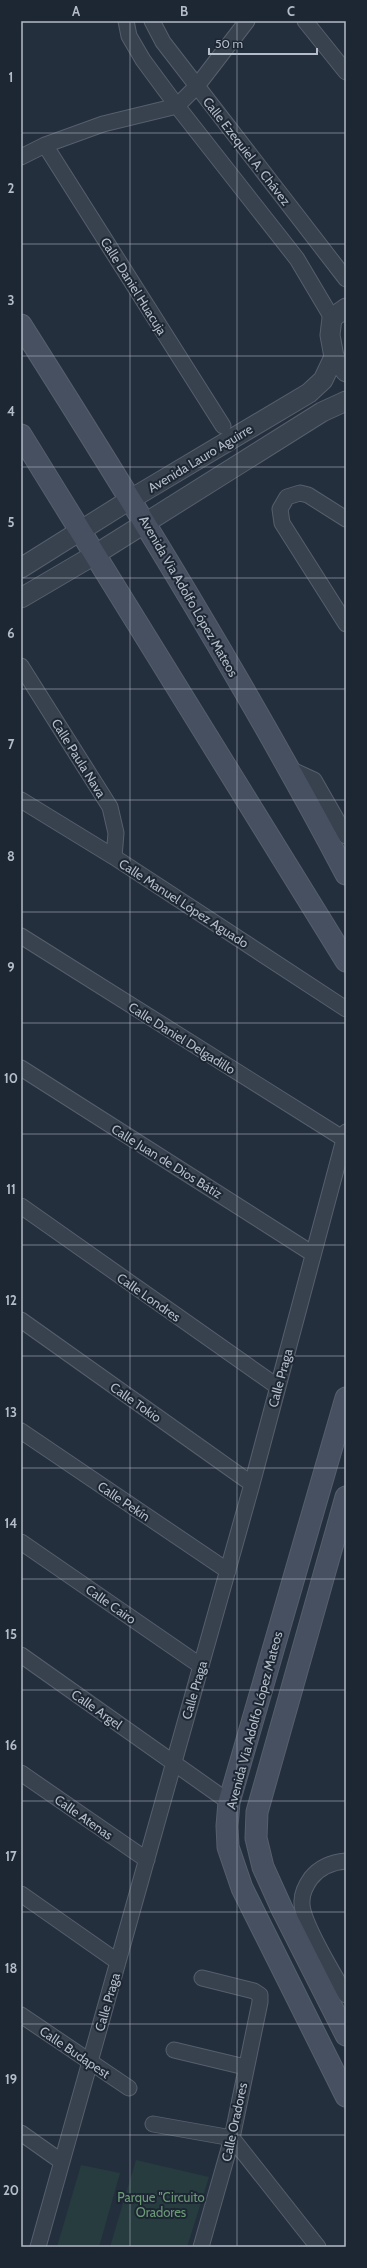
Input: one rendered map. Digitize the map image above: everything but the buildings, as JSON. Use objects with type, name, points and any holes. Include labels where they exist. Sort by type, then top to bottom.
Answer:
[{"type":"main road","name":"Avenida Via Adolfo López Mateos","points":[[21,325],[132,499],[290,769],[346,874]]},
{"type":"main road","points":[[21,435],[96,554],[346,962]]},
{"type":"main road","name":"Avenida Via Adolfo López Mateos","points":[[346,1398],[229,1802],[227,1826],[228,1847],[242,1888],[346,2096]]},
{"type":"main road","name":"Avenida Via Adolfo López Mateos","points":[[346,1497],[257,1812],[256,1838],[263,1867],[282,1910],[346,2035]]},
{"type":"street","name":"Calle Ezequiel A. Chávez","points":[[126,21],[129,36],[177,106],[339,313]]},
{"type":"street","name":"Calle Ezequiel A. Chávez","points":[[152,21],[163,42],[346,279]]},
{"type":"street","points":[[21,157],[45,145],[103,124],[177,106],[197,86],[247,21]]},
{"type":"street","points":[[304,21],[346,72]]},
{"type":"street","name":"Calle Daniel Huacuja","points":[[45,145],[223,426]]},
{"type":"street","points":[[339,313],[330,335],[334,357],[346,372]]},
{"type":"street","name":"Avenida Lauro Aguirre","points":[[21,568],[132,499],[309,393],[323,380],[334,357]]},
{"type":"street","name":"Avenida Lauro Aguirre","points":[[21,598],[96,554],[322,412],[346,401]]},
{"type":"street","points":[[346,519],[308,495],[300,493],[287,497],[280,510],[282,523],[346,624]]},
{"type":"street","name":"Calle Paula Nava","points":[[21,666],[110,806],[116,833],[114,857]]},
{"type":"street","points":[[290,769],[314,780],[346,836]]},
{"type":"street","name":"Calle Manuel López Aguado","points":[[21,800],[114,857],[346,1009]]},
{"type":"street","name":"Calle Daniel Delgadillo","points":[[21,936],[345,1136]]},
{"type":"street","name":"Calle Juan de Dios Bátiz","points":[[21,1068],[313,1254]]},
{"type":"street","name":"Calle Praga","points":[[38,2247],[228,1571],[345,1136]]},
{"type":"street","name":"Calle Londres","points":[[21,1206],[278,1387]]},
{"type":"street","name":"Calle Tokio","points":[[21,1320],[252,1484]]},
{"type":"street","name":"Calle Pekín","points":[[21,1431],[228,1571]]},
{"type":"street","name":"Calle Cairo","points":[[21,1542],[201,1666]]},
{"type":"street","name":"Calle Argel","points":[[21,1655],[229,1802]]},
{"type":"street","name":"Calle Atenas","points":[[21,1773],[147,1860]]},
{"type":"street","points":[[346,1861],[324,1867],[315,1874],[303,1892],[302,1910],[346,1995]]},
{"type":"street","points":[[21,1894],[118,1962]]},
{"type":"street","name":"Calle Oradores","points":[[201,2247],[232,2138],[260,1995],[254,1991],[202,1978]]},
{"type":"street","name":"Calle Budapest","points":[[21,2015],[129,2088]]},
{"type":"street","points":[[174,2050],[245,2067]]},
{"type":"street","points":[[153,2124],[232,2138],[318,2247]]},
{"type":"street","points":[[21,2132],[62,2162]]},
{"type":"green space","name":"Parque \"Circuito Oradores","points":[[136,2160],[209,2177],[187,2247],[110,2247]]},
{"type":"green space","points":[[81,2165],[120,2173],[99,2247],[57,2247]]}]
